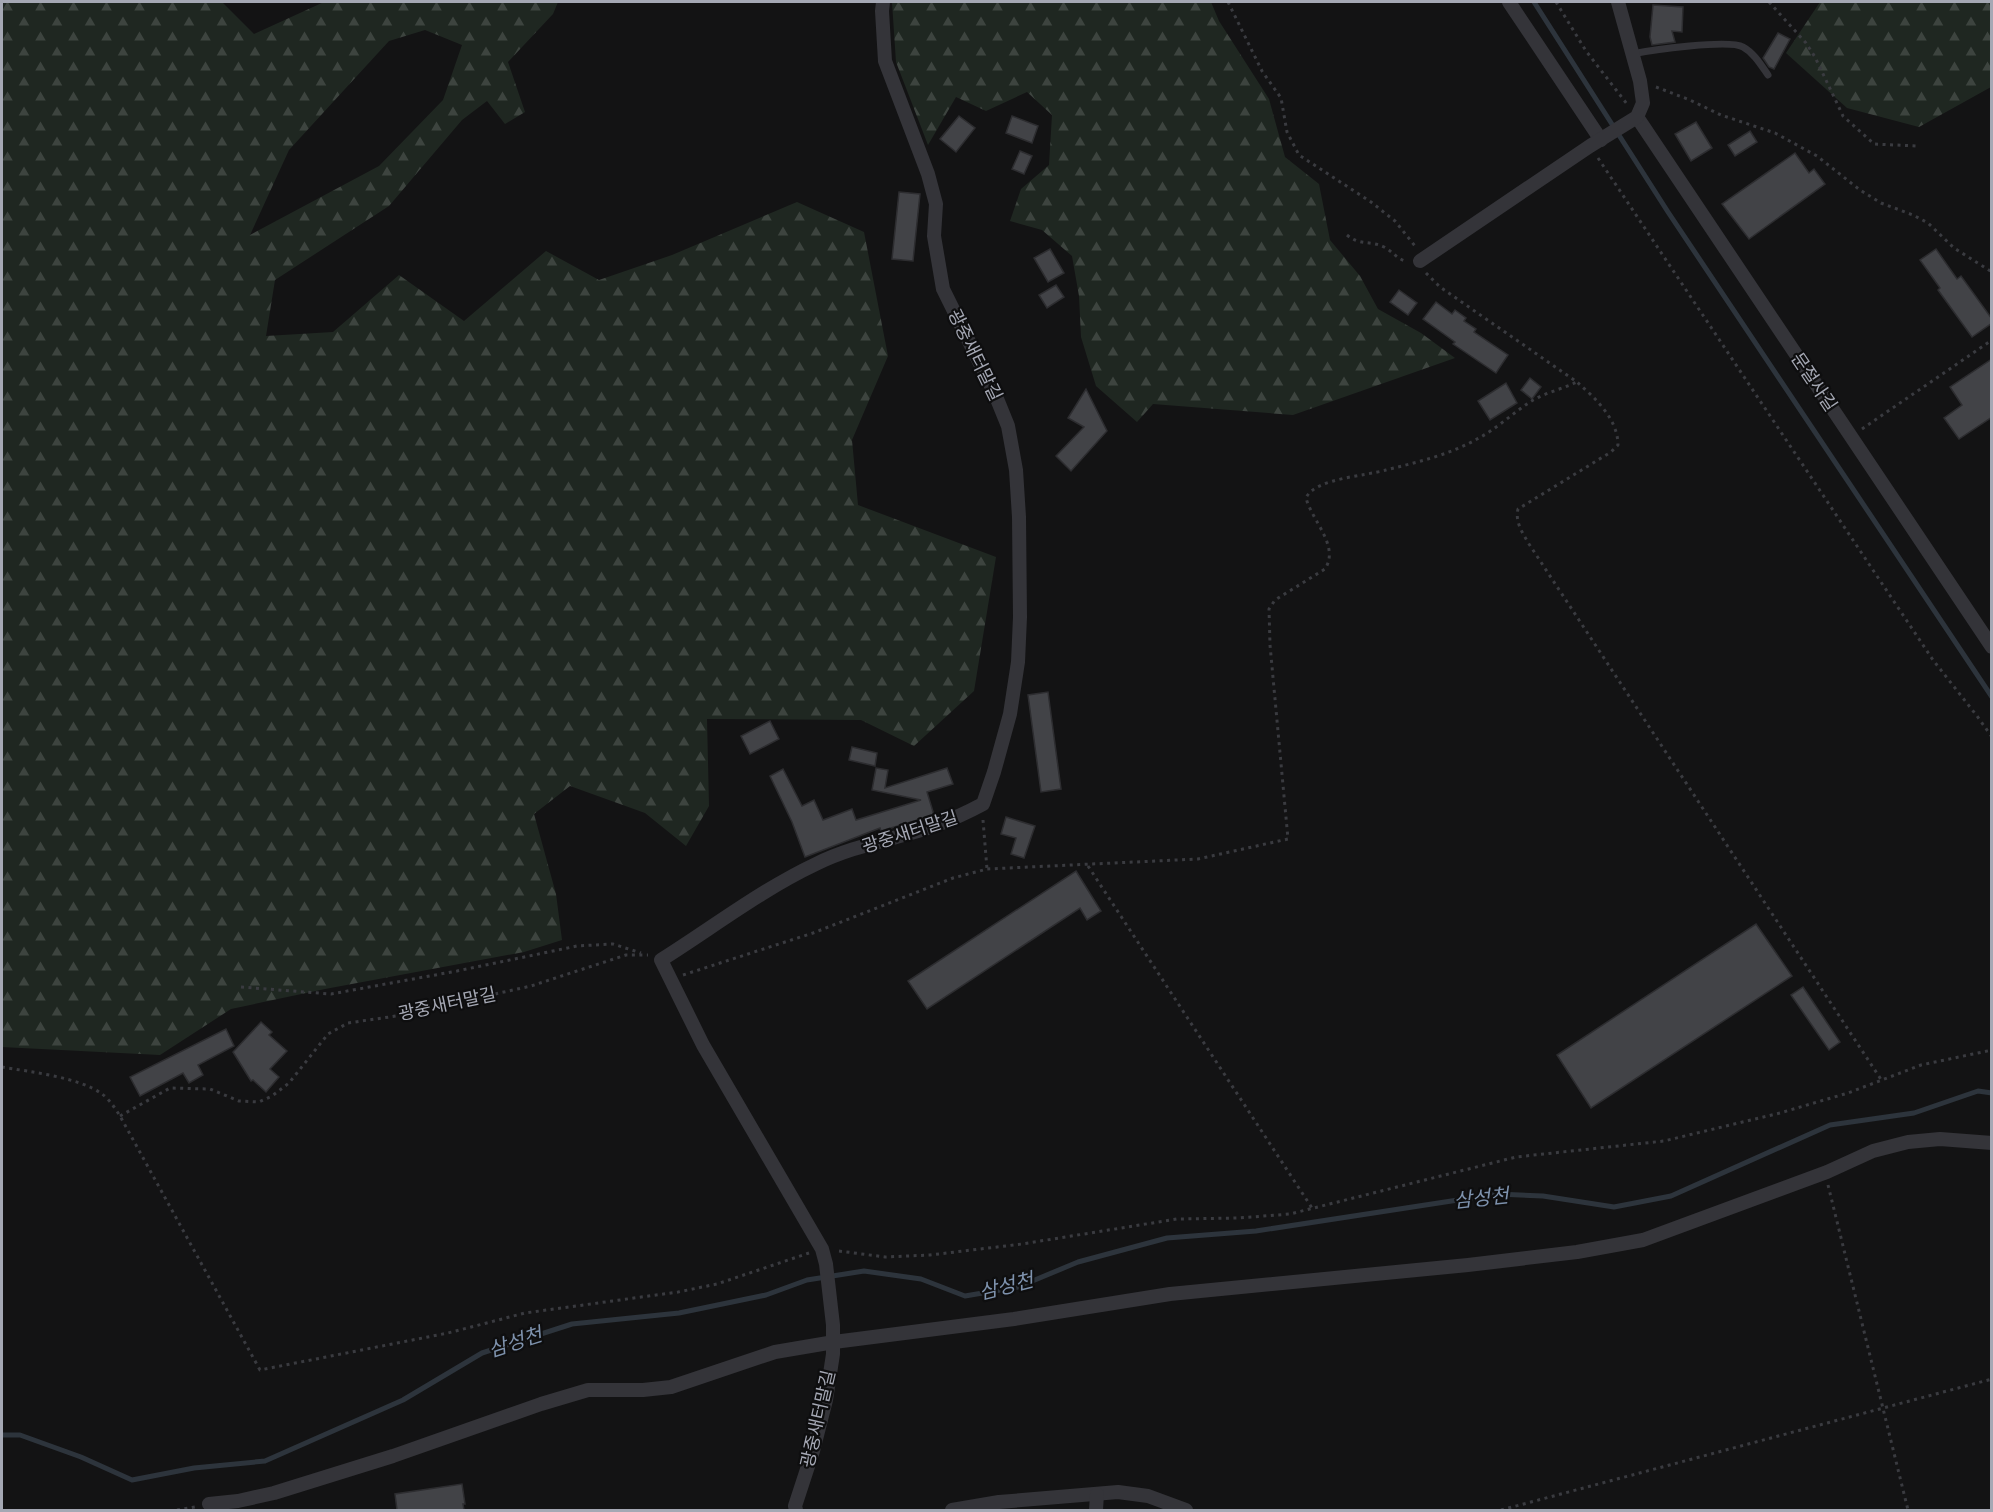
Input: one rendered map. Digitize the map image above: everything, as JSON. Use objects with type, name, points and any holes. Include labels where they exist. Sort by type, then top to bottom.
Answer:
[{"type":"street","name":"광중새터말길","points":[[796,1510],[795,1506],[813,1451],[826,1400],[834,1342],[826,1264],[822,1249],[703,1045],[661,960],[759,896],[817,863],[876,842],[936,825],[958,817],[982,804],[994,772],[1010,714],[1018,662],[1020,584],[1016,470],[1008,426],[995,394],[943,289],[934,236],[936,204],[928,174],[885,61],[883,2]]},
{"type":"street","points":[[1509,2],[1600,140]]},
{"type":"street","points":[[1420,264],[1634,119],[1643,103],[1640,81],[1618,2]]},
{"type":"street","name":"문절사길","points":[[1634,119],[1992,646]]},
{"type":"street","points":[[209,1504],[238,1501],[274,1493],[393,1456],[541,1404],[588,1390],[643,1390],[671,1387],[775,1352],[834,1342],[1014,1319],[1170,1293],[1468,1265],[1577,1252],[1642,1240],[1827,1172],[1873,1151],[1908,1142],[1940,1139],[1992,1143]]},
{"type":"street","points":[[952,1510],[999,1502],[1118,1492],[1148,1496],[1186,1510]]},
{"type":"street","points":[[1096,1510],[1097,1494]]},
{"type":"lane","points":[[1632,54],[1692,46],[1742,46],[1755,57],[1768,75]]},
{"type":"path","points":[[1228,2],[1262,71],[1281,98],[1287,132],[1299,155],[1371,202],[1395,221],[1413,242],[1420,257],[1420,264]]},
{"type":"path","points":[[1556,2],[1586,51],[1634,119]]},
{"type":"path","points":[[1768,2],[1806,43],[1843,116],[1874,144],[1916,146]]},
{"type":"path","points":[[1640,81],[1722,115],[1775,133],[1817,156],[1860,190],[1881,203],[1929,223],[1953,248],[1992,272]]},
{"type":"path","points":[[1600,140],[1933,660],[1992,737]]},
{"type":"path","points":[[1347,235],[1354,241],[1385,247],[1400,260],[1420,264],[1440,287],[1577,382],[1608,416],[1618,438],[1618,445],[1611,452],[1518,509],[1516,516],[1519,525],[1528,544],[1882,1081]]},
{"type":"path","points":[[1851,437],[1992,340]]},
{"type":"path","points":[[670,980],[813,933],[953,878],[987,869],[1198,859],[1288,839],[1270,645],[1269,609],[1275,600],[1325,569],[1330,562],[1327,540],[1309,508],[1306,498],[1308,493],[1317,486],[1448,454],[1480,438],[1533,400],[1577,382]]},
{"type":"path","points":[[982,804],[983,841],[987,869]]},
{"type":"path","points":[[1088,866],[1312,1208]]},
{"type":"path","points":[[241,987],[331,994],[457,972],[577,946],[613,944],[645,954]]},
{"type":"path","name":"광중새터말길","points":[[120,1116],[170,1088],[210,1089],[239,1101],[259,1102],[272,1096],[289,1083],[328,1034],[348,1023],[396,1016],[531,986],[626,955],[645,954],[661,960]]},
{"type":"path","points":[[2,1067],[58,1077],[90,1087],[103,1094],[120,1116],[260,1370],[447,1333],[525,1313],[678,1292],[717,1284],[822,1249],[885,1257],[930,1255],[1022,1244],[1177,1219],[1290,1214],[1516,1157],[1664,1141],[1780,1113],[1848,1093],[1921,1065],[1992,1050]]},
{"type":"path","points":[[1827,1172],[1829,1190],[1908,1510]]},
{"type":"path","points":[[1501,1510],[1992,1379]]},
{"type":"green space","points":[[2,2],[222,2],[254,34],[324,2],[558,2],[553,14],[508,62],[525,112],[505,124],[487,101],[462,120],[389,206],[275,280],[266,336],[333,332],[399,275],[464,321],[546,251],[599,280],[672,255],[797,202],[864,232],[888,356],[852,440],[858,505],[996,557],[974,691],[914,746],[861,720],[707,719],[709,806],[686,846],[645,813],[570,786],[534,814],[556,894],[562,940],[524,952],[231,1009],[160,1055],[2,1047]],"holes":[[[425,30],[462,45],[443,100],[379,166],[250,235],[289,150],[389,41]]]},
{"type":"green space","points":[[892,2],[1211,2],[1219,21],[1269,99],[1285,157],[1319,184],[1330,240],[1360,276],[1378,309],[1421,333],[1455,358],[1293,415],[1153,404],[1137,422],[1096,386],[1081,337],[1079,296],[1072,256],[1042,230],[1010,221],[1021,189],[1049,165],[1052,115],[1027,92],[986,111],[956,97],[928,145],[896,62]]},
{"type":"green space","points":[[1820,2],[1991,2],[1991,87],[1919,127],[1847,108],[1786,53]]},
{"type":"building","points":[[1653,5],[1683,7],[1682,32],[1672,31],[1675,42],[1652,45],[1650,37]]},
{"type":"building","points":[[1778,33],[1790,39],[1774,69],[1769,67],[1763,58]]},
{"type":"building","points":[[959,116],[975,128],[956,152],[940,139]]},
{"type":"building","points":[[1012,116],[1038,126],[1032,143],[1006,133]]},
{"type":"building","points":[[1696,122],[1712,148],[1691,161],[1675,134]]},
{"type":"building","points":[[1750,131],[1757,142],[1735,156],[1728,145]]},
{"type":"building","points":[[1020,151],[1032,156],[1024,174],[1012,169]]},
{"type":"building","points":[[1795,153],[1809,173],[1814,169],[1825,184],[1749,239],[1722,204]]},
{"type":"building","points":[[899,192],[920,194],[913,261],[892,259]]},
{"type":"building","points":[[1050,249],[1064,273],[1048,282],[1034,258]]},
{"type":"building","points":[[1936,249],[1957,279],[1961,276],[1992,319],[1992,323],[1972,337],[1938,290],[1940,288],[1920,260]]},
{"type":"building","points":[[1056,285],[1064,297],[1047,308],[1039,295]]},
{"type":"building","points":[[1399,290],[1417,303],[1408,315],[1390,302]]},
{"type":"building","points":[[1436,302],[1452,314],[1455,310],[1466,318],[1464,321],[1476,329],[1474,332],[1508,355],[1496,373],[1453,344],[1455,342],[1423,319]]},
{"type":"building","points":[[1992,359],[1992,417],[1959,439],[1944,418],[1962,405],[1950,387]]},
{"type":"building","points":[[1530,378],[1541,387],[1532,399],[1521,390]]},
{"type":"building","points":[[1506,383],[1517,403],[1490,420],[1478,401]]},
{"type":"building","points":[[1086,389],[1107,431],[1071,471],[1056,456],[1084,427],[1068,418]]},
{"type":"building","points":[[1048,692],[1061,789],[1041,792],[1028,695]]},
{"type":"building","points":[[770,721],[779,739],[750,754],[741,736]]},
{"type":"building","points":[[852,747],[877,753],[875,766],[849,760]]},
{"type":"building","points":[[876,768],[888,770],[885,788],[947,768],[953,784],[927,792],[934,815],[881,831],[880,828],[805,857],[792,822],[770,776],[783,769],[802,806],[814,800],[823,820],[852,809],[856,820],[921,800],[872,790]]},
{"type":"building","points":[[1006,817],[1035,826],[1024,858],[1011,854],[1016,838],[1001,834]]},
{"type":"building","points":[[1076,871],[1101,911],[1087,920],[1080,908],[927,1009],[908,981]]},
{"type":"building","points":[[1756,924],[1792,976],[1591,1108],[1557,1055]]},
{"type":"building","points":[[1803,987],[1840,1042],[1829,1050],[1791,995]]},
{"type":"building","points":[[261,1022],[272,1032],[269,1035],[287,1051],[270,1069],[279,1077],[266,1092],[253,1080],[251,1081],[233,1052]]},
{"type":"building","points":[[226,1029],[234,1046],[198,1065],[203,1075],[189,1083],[183,1073],[140,1096],[130,1077]]},
{"type":"building","points":[[462,1484],[464,1510],[397,1510],[395,1494]]},
{"type":"waterway","points":[[1534,2],[1668,212],[1992,697]]},
{"type":"waterway","name":"삼성천","points":[[2,1435],[20,1435],[81,1457],[132,1480],[194,1468],[265,1461],[403,1400],[482,1353],[572,1324],[679,1313],[766,1295],[807,1280],[864,1271],[921,1279],[965,1296],[1018,1287],[1078,1262],[1167,1238],[1256,1231],[1497,1194],[1543,1196],[1614,1207],[1671,1196],[1830,1125],[1914,1113],[1978,1091],[1992,1093]]}]
